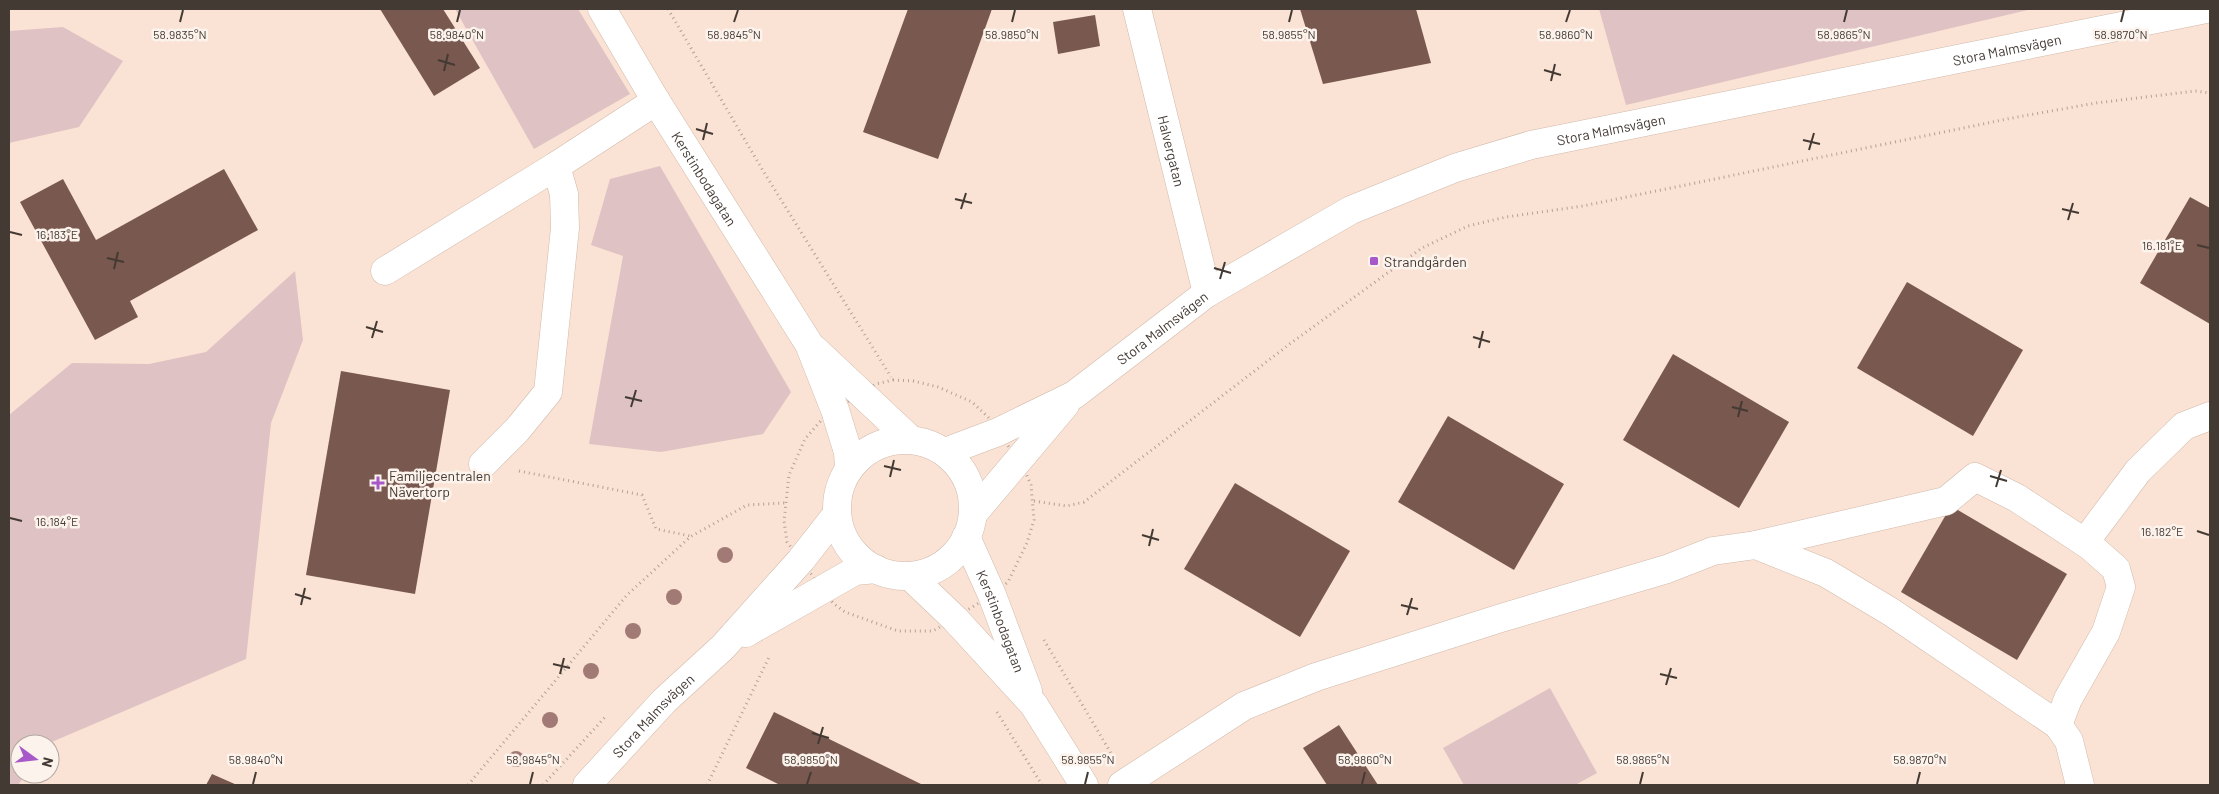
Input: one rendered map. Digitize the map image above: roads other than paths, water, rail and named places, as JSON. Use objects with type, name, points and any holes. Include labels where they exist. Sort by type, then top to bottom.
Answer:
[{"type":"street","name":"Kerstinbodagatan","points":[[602,9],[656,101],[809,344],[835,410],[848,452],[849,468]]},
{"type":"street","name":"Halvergatan","points":[[1137,9],[1207,293]]},
{"type":"street","name":"Stora Malmsvägen","points":[[945,452],[998,432],[1074,395],[1207,293],[1351,210],[1455,168],[1531,145],[2206,9]]},
{"type":"street","points":[[385,271],[556,166],[656,101]]},
{"type":"street","points":[[483,464],[517,430],[548,392],[565,228],[564,194],[556,166]]},
{"type":"street","name":"Kerstinbodagatan","points":[[809,344],[911,440]]},
{"type":"street","name":"Stora Malmsvägen","points":[[970,526],[1074,395]]},
{"type":"street","points":[[2085,542],[2138,471],[2184,426],[2210,416]]},
{"type":"street","points":[[911,440],[928,444],[945,452],[963,473],[971,491],[970,526],[953,556],[942,565],[910,576],[887,574],[876,570],[861,560],[849,546],[839,525],[837,514],[840,490],[849,468],[873,448],[888,442],[911,440]]},
{"type":"street","points":[[1125,783],[1244,706],[1316,677],[1501,618],[1667,569],[1713,551],[1756,546],[1946,501],[1975,477],[2017,498],[2085,542],[2116,569],[2121,587],[2106,632],[2068,699],[2064,733],[2080,785]]},
{"type":"street","name":"Stora Malmsvägen","points":[[587,785],[664,701],[723,647],[801,560],[837,514]]},
{"type":"street","name":"Kerstinbodagatan","points":[[970,526],[992,595],[1034,705]]},
{"type":"street","points":[[1756,546],[1826,573],[1892,612],[2064,733]]},
{"type":"street","name":"Stora Malmsvägen","points":[[723,647],[854,571],[876,570]]},
{"type":"street","name":"Kerstinbodagatan","points":[[910,576],[955,619],[1034,705],[1084,785]]},
{"type":"place","name":"Strandgården","points":[[1374,261]]},
{"type":"place","name":"Familjecentralen Nävertorp","points":[[378,483]]}]
